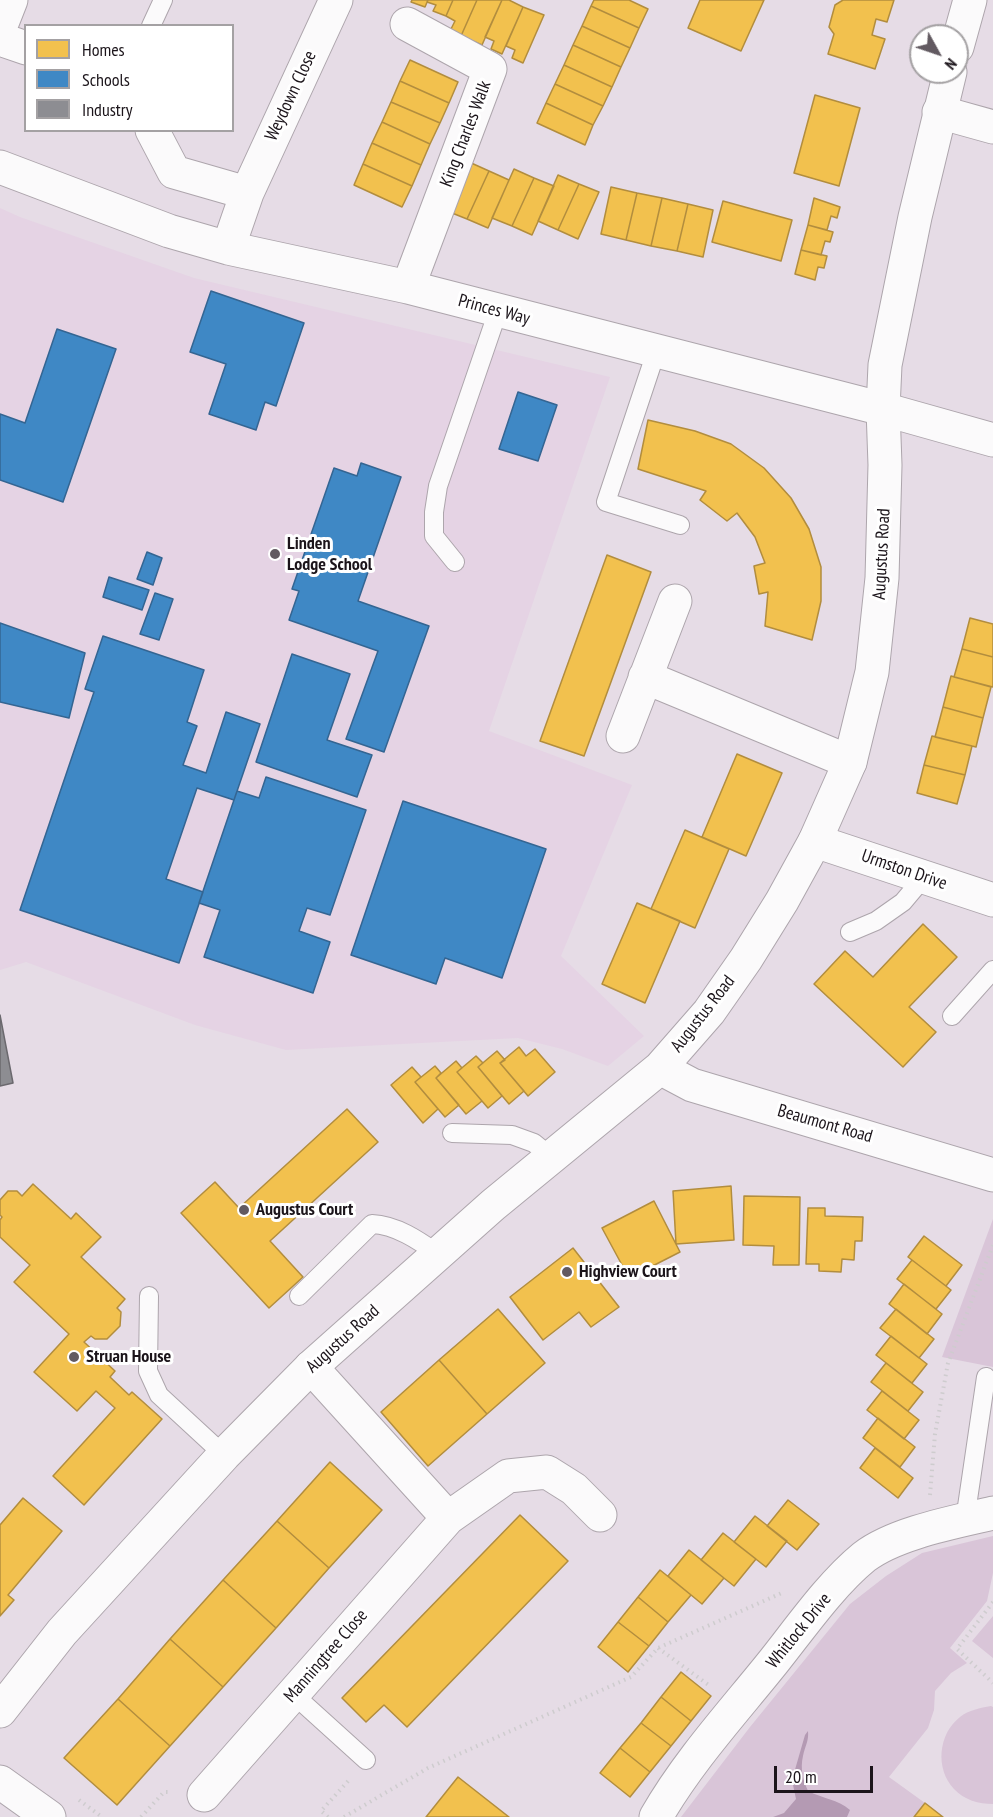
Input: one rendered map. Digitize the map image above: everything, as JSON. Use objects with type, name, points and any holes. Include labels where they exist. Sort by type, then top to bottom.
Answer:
[{"type":"street","points":[[0,28],[11,0]]},
{"type":"street","name":"Weydown Close","points":[[228,248],[247,193],[336,0]]},
{"type":"street","points":[[963,24],[970,0]]},
{"type":"street","name":"King Charles Walk","points":[[407,24],[490,69],[408,287]]},
{"type":"street","points":[[0,39],[24,47]]},
{"type":"street","name":"Augustus Road","points":[[0,1711],[62,1632],[224,1455],[311,1367],[493,1205],[660,1068],[709,1012],[782,901],[815,841],[850,762],[872,672],[882,578],[885,365],[915,217],[947,84]]},
{"type":"street","points":[[939,112],[993,127]]},
{"type":"street","points":[[153,132],[174,172],[247,193]]},
{"type":"street","name":"Princes Way","points":[[0,167],[169,231],[228,248],[408,287],[993,440]]},
{"type":"street","points":[[623,736],[675,601]]},
{"type":"street","points":[[645,677],[850,762]]},
{"type":"street","name":"Urmston Drive","points":[[815,841],[993,900]]},
{"type":"street","name":"Beaumont Road","points":[[660,1068],[692,1085],[993,1175]]},
{"type":"street","points":[[311,1367],[448,1518]]},
{"type":"street","name":"Manningtree Close","points":[[204,1795],[448,1518],[508,1476],[547,1472],[574,1489],[600,1515]]},
{"type":"street","name":"Whitlock Drive","points":[[656,1817],[668,1796],[701,1752],[829,1592],[865,1557],[894,1540],[979,1517]]},
{"type":"street","points":[[0,1782],[49,1817]]},
{"type":"lane","points":[[152,24],[163,0]]},
{"type":"lane","points":[[455,562],[434,536],[434,512],[438,486],[498,311]]},
{"type":"lane","points":[[656,352],[606,502],[680,525]]},
{"type":"lane","points":[[850,932],[876,921],[903,902],[924,877]]},
{"type":"lane","points":[[952,1016],[993,970]]},
{"type":"lane","points":[[452,1133],[512,1135],[534,1143],[551,1157]]},
{"type":"lane","points":[[299,1296],[372,1224],[384,1224],[418,1240],[438,1254]]},
{"type":"lane","points":[[149,1296],[148,1371],[159,1395],[224,1455]]},
{"type":"lane","points":[[979,1517],[986,1377]]},
{"type":"lane","points":[[293,1694],[366,1760]]},
{"type":"path","points":[[928,1530],[935,1434],[948,1364],[993,1245]]},
{"type":"path","points":[[344,1817],[428,1768],[631,1677],[658,1648],[789,1590]]},
{"type":"path","points":[[993,1602],[957,1649],[993,1683]]},
{"type":"path","points":[[658,1648],[708,1685]]},
{"type":"path","points":[[328,1817],[321,1811],[366,1760]]},
{"type":"shaded area","name":"Linden Lodge School","points":[[0,208],[194,278],[610,377],[489,731],[632,785],[561,956],[644,1036],[608,1066],[562,1049],[518,1038],[286,1050],[195,1025],[26,962],[0,970]]},
{"type":"shaded area","points":[[993,1219],[993,1367],[942,1357]]},
{"type":"shaded area","points":[[993,1536],[993,1573],[987,1601],[950,1648],[967,1663],[951,1673],[935,1691],[934,1710],[928,1728],[889,1777],[925,1803],[914,1817],[681,1817],[750,1727],[850,1604],[886,1576],[922,1553]]},
{"type":"shaded area","points":[[993,1616],[993,1658],[972,1641]]},
{"type":"shaded area","points":[[993,1707],[993,1804],[972,1801],[958,1793],[948,1781],[942,1762],[943,1742],[953,1724],[967,1713]]},
{"type":"shaded area","points":[[808,1731],[802,1765],[803,1779],[808,1791],[845,1806],[850,1810],[847,1817],[773,1817],[784,1813],[796,1799],[792,1780]]},
{"type":"building: Homes","points":[[412,0],[428,0],[425,7],[411,2]]},
{"type":"building: Homes","points":[[428,0],[453,0],[446,16],[433,11],[436,5],[427,2]]},
{"type":"building: Homes","points":[[453,0],[477,0],[461,36],[450,31],[455,21],[446,16]]},
{"type":"building: Homes","points":[[477,0],[502,0],[482,45],[461,36]]},
{"type":"building: Homes","points":[[502,0],[509,0],[523,7],[502,54],[491,49],[494,41],[485,37]]},
{"type":"building: Homes","points":[[594,0],[629,0],[648,9],[639,28],[591,6]]},
{"type":"building: Homes","points":[[700,0],[764,0],[741,51],[688,28]]},
{"type":"building: Homes","points":[[843,0],[894,0],[887,22],[876,19],[872,35],[885,39],[875,69],[828,54],[834,34],[829,27],[835,5]]},
{"type":"building: Homes","points":[[591,6],[639,28],[630,48],[582,26]]},
{"type":"building: Homes","points":[[523,7],[544,15],[523,63],[512,58],[515,50],[506,46]]},
{"type":"building: Homes","points":[[582,26],[630,48],[621,67],[573,45]]},
{"type":"building: Homes","points":[[573,45],[621,67],[612,87],[564,65]]},
{"type":"building: Homes","points":[[410,60],[458,82],[449,103],[400,81]]},
{"type":"building: Homes","points":[[564,65],[612,87],[603,106],[555,84]]},
{"type":"building: Homes","points":[[400,81],[449,103],[440,123],[391,102]]},
{"type":"building: Homes","points":[[555,84],[603,106],[593,125],[546,103]]},
{"type":"building: Homes","points":[[815,95],[860,108],[839,186],[794,173]]},
{"type":"building: Homes","points":[[391,102],[440,123],[430,144],[382,122]]},
{"type":"building: Homes","points":[[546,103],[593,125],[585,145],[537,123]]},
{"type":"building: Homes","points":[[382,122],[430,144],[421,165],[372,143]]},
{"type":"building: Homes","points":[[372,143],[421,165],[412,186],[363,164]]},
{"type":"building: Homes","points":[[469,162],[489,171],[467,219],[447,211]]},
{"type":"building: Homes","points":[[363,164],[412,186],[402,207],[354,185]]},
{"type":"building: Homes","points":[[514,169],[534,178],[512,226],[492,218]]},
{"type":"building: Homes","points":[[489,171],[509,180],[488,228],[467,219]]},
{"type":"building: Homes","points":[[558,175],[579,184],[558,230],[538,221]]},
{"type":"building: Homes","points":[[534,178],[554,186],[532,235],[512,226]]},
{"type":"building: Homes","points":[[579,184],[599,192],[578,239],[558,230]]},
{"type":"building: Homes","points":[[611,187],[637,193],[626,240],[601,234]]},
{"type":"building: Homes","points":[[637,193],[662,198],[651,246],[626,240]]},
{"type":"building: Homes","points":[[662,198],[688,204],[677,251],[651,246]]},
{"type":"building: Homes","points":[[814,198],[840,207],[837,218],[831,216],[827,230],[808,225]]},
{"type":"building: Homes","points":[[723,201],[792,220],[781,261],[712,242]]},
{"type":"building: Homes","points":[[688,204],[713,210],[703,257],[677,251]]},
{"type":"building: Homes","points":[[808,225],[833,232],[830,242],[825,241],[821,255],[801,250]]},
{"type":"building: Homes","points":[[801,250],[827,256],[824,268],[818,267],[815,280],[795,274]]},
{"type":"building: Homes","points":[[648,420],[695,431],[731,444],[764,468],[791,498],[809,529],[821,567],[821,601],[812,640],[765,626],[768,592],[759,594],[754,566],[765,563],[755,537],[737,513],[727,521],[700,500],[706,491],[638,469]]},
{"type":"building: Homes","points":[[607,555],[651,572],[584,756],[540,741]]},
{"type":"building: Homes","points":[[970,618],[993,624],[993,657],[962,649]]},
{"type":"building: Homes","points":[[962,649],[993,657],[993,687],[954,677]]},
{"type":"building: Homes","points":[[951,676],[991,687],[983,718],[943,707]]},
{"type":"building: Homes","points":[[943,707],[983,718],[976,747],[935,737]]},
{"type":"building: Homes","points":[[932,736],[972,746],[965,775],[924,765]]},
{"type":"building: Homes","points":[[737,754],[782,773],[746,856],[702,837]]},
{"type":"building: Homes","points":[[924,765],[965,775],[957,804],[917,793]]},
{"type":"building: Homes","points":[[685,830],[729,849],[695,928],[651,909]]},
{"type":"building: Homes","points":[[637,903],[680,921],[645,1003],[602,984]]},
{"type":"building: Homes","points":[[923,924],[957,957],[909,1007],[936,1032],[903,1067],[814,984],[845,951],[873,977]]},
{"type":"building: Homes","points":[[519,1047],[526,1056],[535,1049],[555,1072],[528,1096],[500,1063]]},
{"type":"building: Homes","points":[[497,1051],[505,1060],[500,1063],[524,1091],[509,1104],[478,1067]]},
{"type":"building: Homes","points":[[476,1056],[483,1063],[478,1067],[502,1096],[488,1108],[457,1072]]},
{"type":"building: Homes","points":[[456,1061],[462,1068],[457,1072],[482,1101],[466,1114],[436,1078]]},
{"type":"building: Homes","points":[[435,1066],[441,1073],[436,1078],[459,1105],[445,1117],[415,1082]]},
{"type":"building: Homes","points":[[412,1067],[421,1077],[415,1082],[438,1109],[423,1123],[391,1085]]},
{"type":"building: Homes","name":"Augustus Court","points":[[347,1109],[378,1142],[270,1241],[303,1277],[269,1308],[181,1213],[215,1182],[239,1208]]},
{"type":"building: Homes","name":"Struan House","points":[[33,1184],[71,1219],[76,1213],[101,1237],[81,1257],[125,1299],[117,1308],[121,1312],[120,1326],[107,1339],[95,1339],[91,1336],[84,1342],[115,1371],[110,1377],[129,1395],[132,1392],[162,1419],[84,1505],[53,1476],[115,1408],[96,1391],[77,1411],[34,1372],[69,1334],[14,1282],[30,1265],[0,1237],[2,1217],[0,1200],[8,1191],[17,1191],[22,1196]]},
{"type":"building: Homes","points":[[731,1186],[734,1240],[676,1244],[673,1191]]},
{"type":"building: Homes","points":[[744,1196],[800,1197],[799,1265],[773,1265],[774,1246],[743,1245]]},
{"type":"building: Homes","points":[[654,1201],[680,1252],[629,1278],[602,1228]]},
{"type":"building: Homes","points":[[808,1208],[825,1208],[825,1216],[863,1217],[862,1241],[855,1241],[854,1260],[842,1259],[841,1272],[819,1271],[819,1264],[806,1264]]},
{"type":"building: Homes","points":[[924,1236],[962,1265],[946,1286],[908,1257]]},
{"type":"building: Homes","name":"Highview Court","points":[[573,1248],[619,1307],[591,1327],[579,1312],[543,1340],[510,1297]]},
{"type":"building: Homes","points":[[912,1260],[951,1290],[936,1309],[897,1279]]},
{"type":"building: Homes","points":[[904,1284],[942,1314],[927,1334],[889,1304]]},
{"type":"building: Homes","points":[[498,1309],[545,1363],[487,1414],[439,1360]]},
{"type":"building: Homes","points":[[896,1309],[934,1339],[919,1358],[880,1328]]},
{"type":"building: Homes","points":[[891,1336],[927,1364],[912,1383],[876,1355]]},
{"type":"building: Homes","points":[[439,1360],[487,1414],[428,1466],[381,1412]]},
{"type":"building: Homes","points":[[886,1363],[923,1392],[908,1411],[871,1382]]},
{"type":"building: Homes","points":[[882,1391],[919,1420],[904,1439],[867,1410]]},
{"type":"building: Homes","points":[[878,1418],[915,1447],[900,1467],[863,1438]]},
{"type":"building: Homes","points":[[875,1448],[913,1478],[898,1498],[860,1468]]},
{"type":"building: Homes","points":[[330,1462],[382,1510],[329,1568],[277,1521]]},
{"type":"building: Homes","points":[[23,1498],[62,1531],[8,1595],[14,1600],[0,1616],[0,1525]]},
{"type":"building: Homes","points":[[788,1500],[819,1524],[797,1550],[767,1526]]},
{"type":"building: Homes","points":[[520,1515],[568,1561],[407,1727],[384,1705],[366,1722],[342,1698]]},
{"type":"building: Homes","points":[[755,1516],[787,1541],[766,1567],[734,1542]]},
{"type":"building: Homes","points":[[277,1521],[329,1568],[276,1628],[223,1580]]},
{"type":"building: Homes","points":[[723,1533],[756,1559],[734,1586],[701,1560]]},
{"type":"building: Homes","points":[[689,1550],[724,1578],[702,1604],[668,1576]]},
{"type":"building: Homes","points":[[660,1570],[691,1595],[668,1622],[638,1597]]},
{"type":"building: Homes","points":[[223,1580],[276,1628],[223,1687],[170,1639]]},
{"type":"building: Homes","points":[[638,1597],[668,1622],[649,1646],[618,1622]]},
{"type":"building: Homes","points":[[618,1622],[649,1646],[628,1672],[598,1647]]},
{"type":"building: Homes","points":[[170,1639],[223,1687],[170,1746],[118,1699]]},
{"type":"building: Homes","points":[[681,1672],[711,1696],[691,1721],[661,1697]]},
{"type":"building: Homes","points":[[661,1697],[691,1721],[671,1746],[641,1723]]},
{"type":"building: Homes","points":[[118,1699],[170,1746],[117,1805],[64,1758]]},
{"type":"building: Homes","points":[[641,1723],[671,1746],[650,1772],[620,1748]]},
{"type":"building: Homes","points":[[620,1748],[650,1772],[630,1797],[600,1773]]},
{"type":"building: Homes","points":[[458,1777],[509,1817],[426,1817]]},
{"type":"building: Homes","points":[[925,1803],[943,1817],[914,1817]]},
{"type":"building: Schools","points":[[211,291],[304,323],[276,406],[265,402],[256,430],[209,414],[226,364],[190,352]]},
{"type":"building: Schools","points":[[57,329],[116,349],[63,502],[0,480],[0,414],[25,423]]},
{"type":"building: Schools","points":[[518,392],[557,405],[538,461],[499,449]]},
{"type":"building: Schools","points":[[361,463],[401,477],[358,601],[429,626],[384,752],[346,739],[378,651],[289,620],[299,591],[292,589],[334,468],[357,476]]},
{"type":"building: Schools","points":[[147,552],[162,558],[153,585],[137,579]]},
{"type":"building: Schools","points":[[109,577],[149,590],[142,610],[103,597]]},
{"type":"building: Schools","points":[[155,593],[173,599],[159,640],[140,634]]},
{"type":"building: Schools","points":[[0,623],[85,653],[69,718],[0,702]]},
{"type":"building: Schools","points":[[103,636],[204,670],[187,722],[197,726],[183,765],[206,773],[226,712],[260,724],[234,800],[197,788],[166,879],[203,892],[179,963],[20,910],[94,692],[85,689]]},
{"type":"building: Schools","points":[[292,654],[350,674],[327,740],[372,755],[357,797],[256,762]]},
{"type":"building: Schools","points":[[266,777],[366,810],[330,915],[307,908],[299,931],[330,942],[313,993],[204,957],[220,910],[199,903],[237,791],[259,798]]},
{"type":"building: Schools","points":[[403,801],[546,849],[502,978],[445,958],[436,984],[351,955]]},
{"type":"building: Industry","points":[[0,1015],[13,1083],[0,1086]]},
{"type":"place","name":"Linden Lodge School","points":[[275,554]]},
{"type":"place","name":"Augustus Court","points":[[244,1210]]},
{"type":"place","name":"Highview Court","points":[[567,1272]]},
{"type":"place","name":"Struan House","points":[[74,1357]]}]
